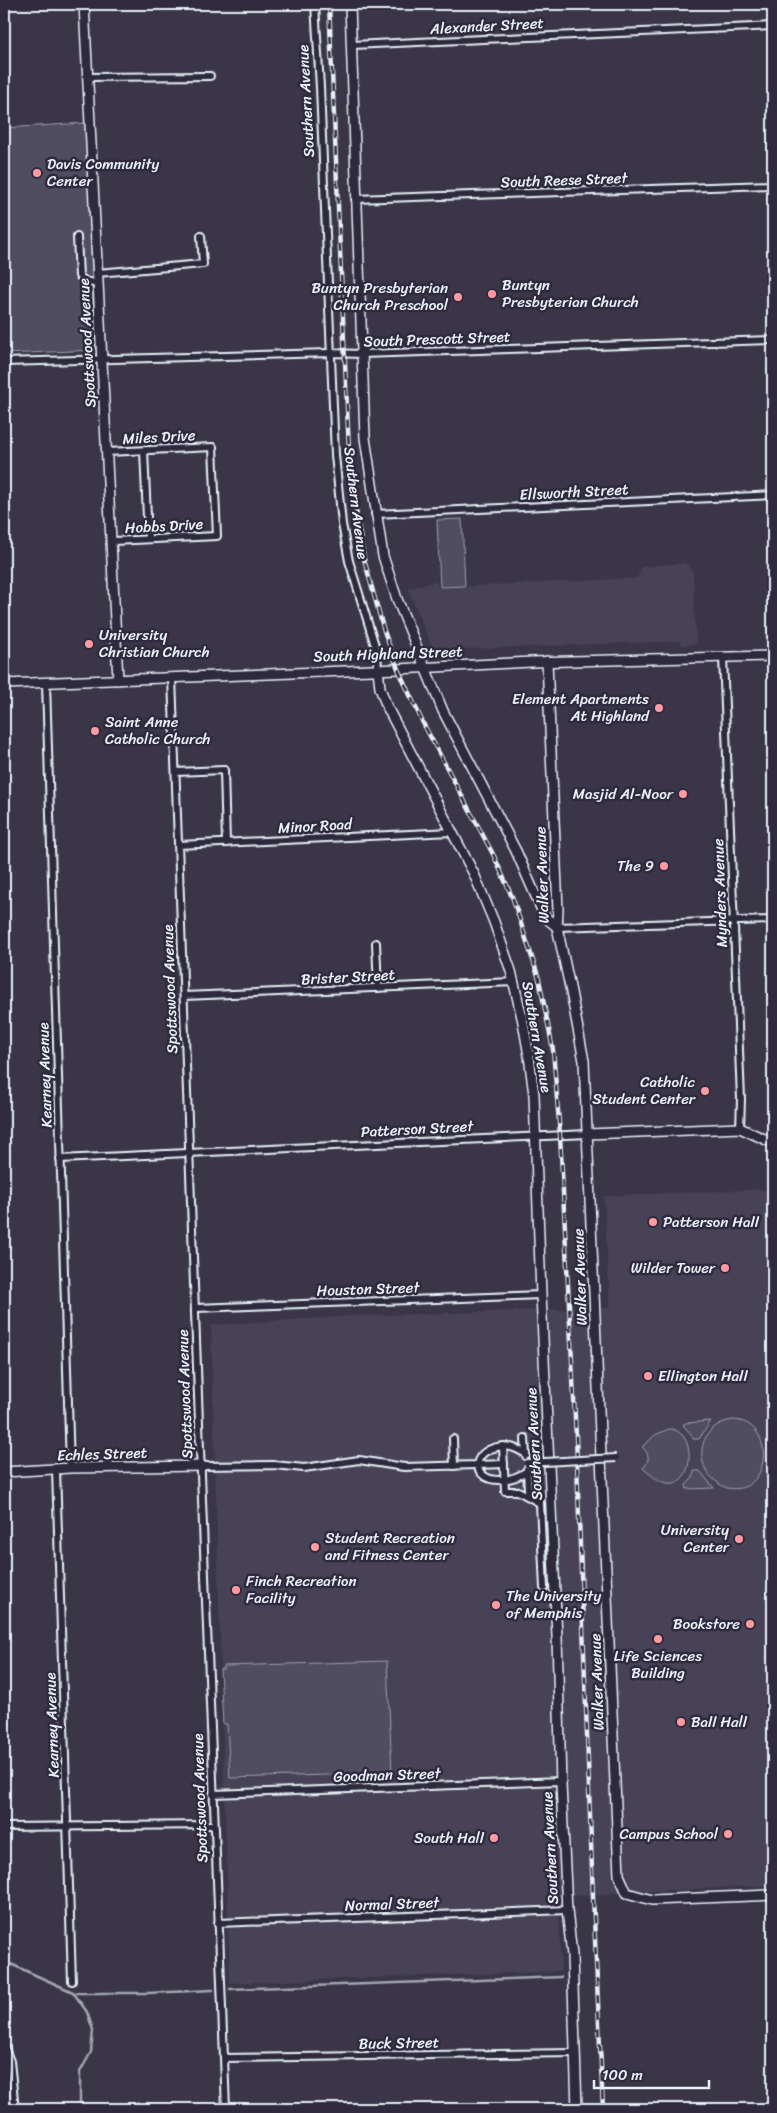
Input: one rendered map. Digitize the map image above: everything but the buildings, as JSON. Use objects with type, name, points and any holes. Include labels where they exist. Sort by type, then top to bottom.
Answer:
[{"type":"street","name":"Spottswood Avenue","points":[[84,4],[97,273],[113,541],[118,680]]},
{"type":"street","name":"Southern Avenue","points":[[315,4],[335,456],[342,524],[352,575],[377,652],[380,688],[387,706],[452,832],[488,907],[506,955],[523,1022],[534,1095],[541,1295],[557,1636],[561,1781],[567,1910],[572,1955],[577,2109]]},
{"type":"street","name":"Southern Avenue","points":[[350,4],[355,199],[365,438],[375,514],[383,556],[397,599],[443,710],[516,851],[545,917],[556,928]]},
{"type":"street","name":"Alexander Street","points":[[352,45],[773,26]]},
{"type":"street","points":[[87,77],[210,76]]},
{"type":"street","name":"South Reese Street","points":[[355,199],[773,185]]},
{"type":"street","points":[[97,273],[203,264],[201,236]]},
{"type":"street","points":[[77,237],[79,276],[84,281],[98,284]]},
{"type":"street","name":"South Prescott Street","points":[[4,362],[330,353],[362,354],[773,340]]},
{"type":"street","name":"Miles Drive","points":[[107,452],[213,447],[217,536]]},
{"type":"street","points":[[144,451],[148,540]]},
{"type":"street","name":"Ellsworth Street","points":[[375,514],[773,495]]},
{"type":"street","name":"Hobbs Drive","points":[[113,541],[217,536]]},
{"type":"street","name":"South Highland Street","points":[[4,684],[425,668],[547,661],[773,656]]},
{"type":"street","name":"Mynders Avenue","points":[[723,658],[742,1119],[740,1128]]},
{"type":"street","name":"Walker Avenue","points":[[547,661],[558,910],[556,928],[584,1061],[619,1875],[627,1893],[652,1900],[773,1895]]},
{"type":"street","name":"Spottswood Avenue","points":[[172,677],[202,1466],[213,1825],[226,2109]]},
{"type":"street","name":"Kearney Avenue","points":[[46,683],[70,1468]]},
{"type":"street","points":[[176,772],[224,770],[226,843]]},
{"type":"street","name":"Minor Road","points":[[178,845],[452,832]]},
{"type":"street","points":[[556,928],[773,920]]},
{"type":"street","points":[[376,943],[378,988]]},
{"type":"street","name":"Brister Street","points":[[184,996],[514,982]]},
{"type":"street","name":"Patterson Street","points":[[60,1159],[740,1128],[758,1134],[773,1143]]},
{"type":"street","name":"Houston Street","points":[[196,1308],[541,1295]]},
{"type":"street","points":[[525,1438],[528,1490]]},
{"type":"street","points":[[453,1439],[454,1466]]},
{"type":"street","points":[[526,1454],[515,1448],[503,1446],[483,1454],[477,1461],[477,1465],[481,1472],[489,1478],[505,1480],[516,1478],[527,1471]]},
{"type":"street","points":[[503,1446],[505,1491],[518,1491],[540,1503],[544,1588]]},
{"type":"street","points":[[527,1462],[616,1458]]},
{"type":"street","points":[[202,1466],[274,1465],[304,1468],[358,1460],[404,1467],[504,1464]]},
{"type":"street","name":"Echles Street","points":[[4,1472],[70,1468],[202,1466]]},
{"type":"street","name":"Kearney Avenue","points":[[56,1469],[72,1981]]},
{"type":"street","name":"Goodman Street","points":[[213,1794],[561,1781]]},
{"type":"street","points":[[4,1827],[213,1825]]},
{"type":"street","name":"Normal Street","points":[[218,1922],[567,1910]]},
{"type":"street","points":[[4,2046],[10,2061],[15,2109],[4,2108]]},
{"type":"street","name":"Buck Street","points":[[224,2058],[574,2053]]},
{"type":"shaded area","points":[[86,123],[95,350],[4,354],[4,128]]},
{"type":"shaded area","points":[[462,519],[465,586],[440,587],[437,520]]},
{"type":"shaded area","points":[[685,563],[693,572],[696,644],[682,645],[679,641],[467,649],[434,652],[408,589],[436,581],[439,588],[637,578],[642,567]]},
{"type":"shaded area","name":"The University of Memphis","points":[[773,1189],[773,1885],[558,1896],[561,1971],[230,1983],[211,1325],[353,1316],[610,1308],[604,1196]]},
{"type":"shaded area","points":[[733,1420],[747,1424],[757,1432],[762,1444],[763,1458],[760,1471],[753,1481],[742,1488],[727,1488],[719,1484],[709,1475],[704,1466],[702,1456],[702,1446],[712,1429],[721,1423]]},
{"type":"shaded area","points":[[711,1421],[699,1439],[693,1439],[683,1425],[685,1423]]},
{"type":"shaded area","points":[[669,1429],[680,1433],[686,1442],[689,1455],[688,1467],[683,1478],[673,1483],[660,1481],[643,1468],[648,1458],[647,1452],[642,1447],[655,1435]]},
{"type":"shaded area","points":[[694,1471],[700,1471],[714,1488],[687,1489],[686,1485],[693,1478]]},
{"type":"shaded area","points":[[387,1661],[392,1773],[230,1778],[227,1724],[223,1724],[220,1669],[224,1669],[224,1666]]},
{"type":"waterway","points":[[4,1961],[73,1992],[87,2012],[93,2030],[91,2052],[80,2072],[80,2109]]},
{"type":"waterway","points":[[230,1989],[561,1977]]},
{"type":"waterway","points":[[74,1993],[148,1993],[213,1990]]},
{"type":"railway","points":[[329,4],[350,474],[364,559],[384,631],[398,669],[423,723],[494,856],[513,899],[539,979],[553,1050],[560,1135],[576,1436],[603,2109]]},
{"type":"place","name":"Davis Community Center","points":[[37,173]]},
{"type":"place","name":"Buntyn Presbyterian Church","points":[[492,294]]},
{"type":"place","name":"Buntyn Presbyterian Church Preschool","points":[[458,297]]},
{"type":"place","name":"University Christian Church","points":[[89,644]]},
{"type":"place","name":"Element Apartments At Highland","points":[[659,708]]},
{"type":"place","name":"Saint Anne Catholic Church","points":[[95,731]]},
{"type":"place","name":"Masjid Al-Noor","points":[[683,794]]},
{"type":"place","name":"The 9","points":[[664,866]]},
{"type":"place","name":"Catholic Student Center","points":[[705,1091]]},
{"type":"place","name":"Patterson Hall","points":[[653,1222]]},
{"type":"place","name":"Wilder Tower","points":[[725,1268]]},
{"type":"place","name":"Ellington Hall","points":[[648,1376]]},
{"type":"place","name":"University Center","points":[[739,1539]]},
{"type":"place","name":"Student Recreation and Fitness Center","points":[[315,1547]]},
{"type":"place","name":"Finch Recreation Facility","points":[[236,1590]]},
{"type":"place","name":"The University of Memphis","points":[[496,1605]]},
{"type":"place","name":"Bookstore","points":[[750,1624]]},
{"type":"place","name":"Life Sciences Building","points":[[658,1639]]},
{"type":"place","name":"Ball Hall","points":[[681,1722]]},
{"type":"place","name":"Campus School","points":[[728,1834]]},
{"type":"place","name":"South Hall","points":[[494,1838]]}]
